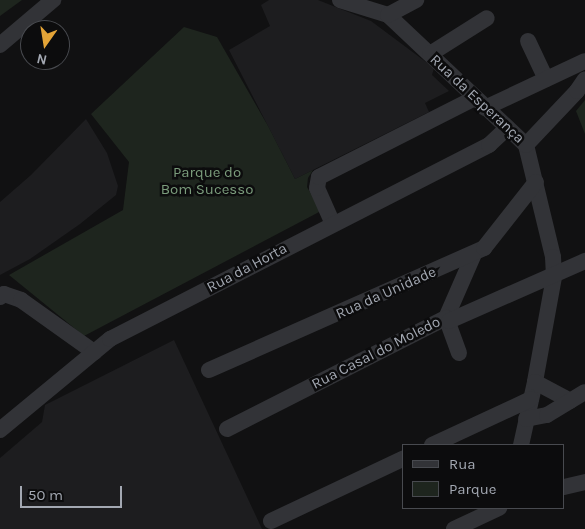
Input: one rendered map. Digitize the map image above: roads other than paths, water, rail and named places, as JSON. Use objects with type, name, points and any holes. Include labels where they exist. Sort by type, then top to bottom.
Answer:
[{"type":"street","points":[[0,45],[52,0]]},
{"type":"street","name":"Rua da Esperança","points":[[340,0],[388,15],[526,145],[553,257],[554,277],[535,382],[526,419]]},
{"type":"street","points":[[388,15],[416,0]]},
{"type":"street","points":[[430,54],[487,18]]},
{"type":"street","points":[[528,41],[546,79]]},
{"type":"street","points":[[333,224],[317,188],[320,177],[480,103],[546,79],[585,61]]},
{"type":"street","points":[[526,145],[577,91],[585,79]]},
{"type":"street","name":"Rua da Horta","points":[[0,430],[110,339],[489,145],[507,128]]},
{"type":"street","name":"Rua da Unidade","points":[[209,370],[474,254],[490,243],[536,182]]},
{"type":"street","points":[[459,353],[446,318],[474,254]]},
{"type":"street","points":[[554,277],[585,262]]},
{"type":"street","name":"Rua Casal do Moledo","points":[[227,429],[446,318],[449,321],[554,277]]},
{"type":"street","points":[[0,297],[4,294],[21,300],[94,352]]},
{"type":"street","points":[[535,382],[570,401]]},
{"type":"street","points":[[521,444],[526,419],[547,415],[585,392]]},
{"type":"street","points":[[434,444],[531,398]]},
{"type":"street","points":[[271,521],[402,459]]},
{"type":"street","points":[[565,487],[585,482]]},
{"type":"street","points":[[454,529],[497,509]]},
{"type":"park label","name":"Parque do Bom Sucesso","points":[[207,180]]}]
